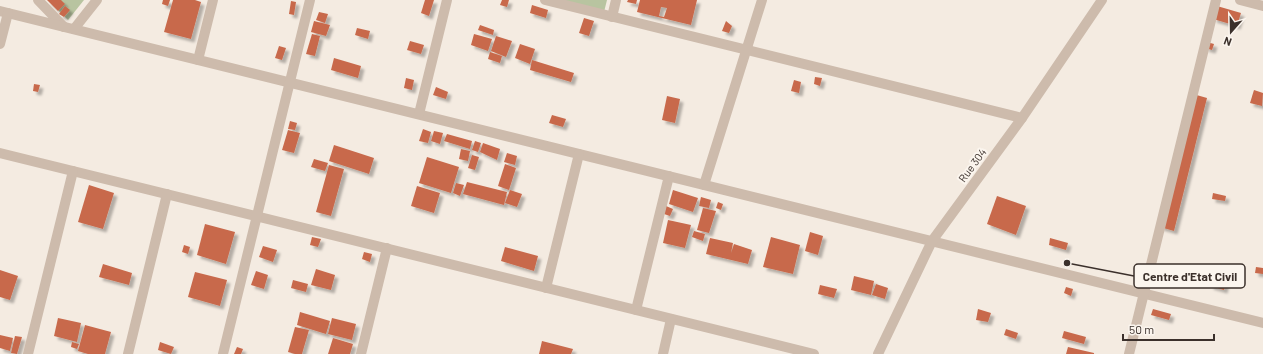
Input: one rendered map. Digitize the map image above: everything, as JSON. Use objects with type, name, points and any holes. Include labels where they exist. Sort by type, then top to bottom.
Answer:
[{"type":"street","points":[[38,0],[69,28]]},
{"type":"street","points":[[69,28],[97,0]]},
{"type":"street","points":[[198,60],[212,0]]},
{"type":"street","points":[[223,354],[310,0]]},
{"type":"street","points":[[419,114],[447,0]]},
{"type":"street","points":[[545,0],[1022,118]]},
{"type":"street","points":[[612,17],[616,0]]},
{"type":"street","points":[[704,185],[762,0]]},
{"type":"street","name":"Rue 304","points":[[878,354],[932,241],[1022,118],[1102,0]]},
{"type":"street","points":[[1129,354],[1216,0]]},
{"type":"street","points":[[1240,0],[1263,6]]},
{"type":"street","points":[[0,44],[4,12],[1263,323]]},
{"type":"street","points":[[0,153],[814,354]]},
{"type":"street","points":[[546,288],[579,154]]},
{"type":"street","points":[[28,354],[73,171]]},
{"type":"street","points":[[636,310],[669,176]]},
{"type":"street","points":[[128,354],[167,194]]},
{"type":"street","points":[[361,354],[387,248]]},
{"type":"street","points":[[663,354],[671,319]]},
{"type":"green space","points":[[48,0],[84,0],[68,20]]},
{"type":"green space","points":[[558,0],[607,0],[604,12]]},
{"type":"building","points":[[47,0],[61,0],[65,4],[58,11]]},
{"type":"building","points":[[163,0],[170,0],[168,6],[162,4]]},
{"type":"building","points":[[173,0],[195,0],[201,2],[191,39],[164,32]]},
{"type":"building","points":[[425,0],[434,0],[429,16],[421,13]]},
{"type":"building","points":[[502,0],[509,0],[507,7],[500,5]]},
{"type":"building","points":[[628,0],[637,0],[636,4],[627,2]]},
{"type":"building","points":[[640,0],[697,0],[691,25],[637,12]],"holes":[[[661,7],[667,8],[664,17],[659,16]]]},
{"type":"building","points":[[291,1],[296,2],[294,15],[289,14]]},
{"type":"building","points":[[532,5],[548,10],[546,18],[530,13]]},
{"type":"building","points":[[65,6],[70,10],[64,17],[59,14]]},
{"type":"building","points":[[1217,6],[1241,13],[1237,26],[1213,19]]},
{"type":"building","points":[[319,12],[328,14],[325,23],[316,20]]},
{"type":"building","points":[[584,18],[594,21],[589,36],[579,33]]},
{"type":"building","points":[[314,21],[330,25],[326,36],[311,32]]},
{"type":"building","points":[[726,21],[732,26],[729,33],[722,31]]},
{"type":"building","points":[[480,25],[494,30],[493,35],[478,30]]},
{"type":"building","points":[[357,28],[370,31],[368,39],[355,35]]},
{"type":"building","points":[[312,34],[320,36],[315,56],[306,54]]},
{"type":"building","points":[[474,34],[492,39],[488,51],[471,45]]},
{"type":"building","points":[[496,36],[512,41],[506,57],[491,51]]},
{"type":"building","points":[[410,41],[424,45],[421,54],[407,50]]},
{"type":"building","points":[[1207,42],[1214,44],[1212,50],[1205,48]]},
{"type":"building","points":[[520,44],[535,49],[530,64],[515,58]]},
{"type":"building","points":[[279,46],[286,48],[282,60],[275,58]]},
{"type":"building","points":[[490,52],[502,56],[500,63],[488,59]]},
{"type":"building","points":[[334,58],[361,66],[358,78],[331,70]]},
{"type":"building","points":[[532,60],[574,73],[571,82],[530,70]]},
{"type":"building","points":[[815,77],[822,78],[820,86],[814,84]]},
{"type":"building","points":[[406,78],[414,80],[412,90],[404,88]]},
{"type":"building","points":[[794,80],[801,82],[799,93],[791,91]]},
{"type":"building","points":[[34,84],[40,85],[38,92],[33,91]]},
{"type":"building","points":[[436,87],[448,92],[446,99],[433,95]]},
{"type":"building","points":[[1254,90],[1263,93],[1262,106],[1250,103]]},
{"type":"building","points":[[1193,94],[1207,98],[1174,231],[1160,227]]},
{"type":"building","points":[[667,96],[680,99],[675,123],[662,120]]},
{"type":"building","points":[[552,115],[566,119],[563,127],[549,123]]},
{"type":"building","points":[[290,121],[297,123],[295,130],[288,129]]},
{"type":"building","points":[[423,129],[431,132],[428,143],[419,141]]},
{"type":"building","points":[[288,130],[300,133],[294,153],[282,150]]},
{"type":"building","points":[[434,131],[443,133],[440,144],[431,141]]},
{"type":"building","points":[[447,134],[472,141],[470,149],[444,141]]},
{"type":"building","points":[[475,141],[481,143],[478,152],[472,150]]},
{"type":"building","points":[[483,143],[500,149],[497,160],[480,152]]},
{"type":"building","points":[[334,145],[374,158],[369,174],[329,161]]},
{"type":"building","points":[[461,149],[470,151],[468,161],[459,159]]},
{"type":"building","points":[[507,153],[517,156],[515,165],[504,162]]},
{"type":"building","points":[[472,155],[479,157],[475,170],[468,168]]},
{"type":"building","points":[[427,157],[459,167],[451,193],[419,183]]},
{"type":"building","points":[[314,159],[328,163],[325,171],[311,167]]},
{"type":"building","points":[[505,164],[516,168],[509,190],[498,186]]},
{"type":"building","points":[[329,165],[344,169],[331,216],[316,212]]},
{"type":"building","points":[[467,182],[507,192],[504,205],[463,194]]},
{"type":"building","points":[[456,183],[464,185],[460,196],[453,193]]},
{"type":"building","points":[[89,185],[114,193],[103,229],[78,222]]},
{"type":"building","points":[[417,186],[440,193],[434,213],[411,206]]},
{"type":"building","points":[[510,190],[522,194],[517,207],[505,203]]},
{"type":"building","points":[[673,190],[698,198],[693,212],[669,204]]},
{"type":"building","points":[[1213,193],[1226,196],[1225,201],[1212,199]]},
{"type":"building","points":[[997,196],[1026,206],[1016,235],[987,224]]},
{"type":"building","points":[[701,197],[711,200],[709,208],[699,206]]},
{"type":"building","points":[[718,202],[723,204],[721,210],[716,208]]},
{"type":"building","points":[[666,206],[673,209],[670,216],[664,214]]},
{"type":"building","points":[[703,208],[716,211],[709,233],[697,230]]},
{"type":"building","points":[[668,220],[691,225],[685,248],[663,243]]},
{"type":"building","points":[[205,224],[235,232],[226,264],[197,255]]},
{"type":"building","points":[[694,231],[705,234],[703,241],[692,237]]},
{"type":"building","points":[[810,232],[823,236],[818,255],[805,251]]},
{"type":"building","points":[[312,237],[321,239],[318,247],[310,245]]},
{"type":"building","points":[[771,237],[800,245],[793,274],[763,267]]},
{"type":"building","points":[[710,238],[733,243],[731,253],[734,244],[752,250],[748,264],[706,254]]},
{"type":"building","points":[[1050,238],[1068,243],[1066,250],[1049,245]]},
{"type":"building","points":[[184,245],[190,247],[188,254],[182,252]]},
{"type":"building","points":[[263,246],[277,250],[273,262],[259,257]]},
{"type":"building","points":[[505,247],[538,256],[534,271],[501,261]]},
{"type":"building","points":[[364,252],[372,254],[370,262],[362,259]]},
{"type":"building","points":[[103,264],[132,273],[129,285],[99,277]]},
{"type":"building","points":[[1256,267],[1263,268],[1263,274],[1255,273]]},
{"type":"building","points":[[316,269],[335,275],[331,290],[311,285]]},
{"type":"building","points":[[0,270],[18,276],[10,300],[0,297]]},
{"type":"building","points":[[256,271],[268,275],[264,289],[251,285]]},
{"type":"building","points":[[195,272],[227,280],[220,306],[188,297]]},
{"type":"building","points":[[854,276],[874,281],[871,295],[851,290]]},
{"type":"building","points":[[1213,277],[1226,281],[1224,290],[1210,286]]},
{"type":"building","points":[[293,280],[308,284],[306,292],[291,288]]},
{"type":"building","points":[[876,284],[888,288],[885,299],[872,295]]},
{"type":"building","points":[[820,285],[837,289],[834,298],[818,294]]},
{"type":"building","points":[[1066,287],[1073,289],[1071,296],[1064,293]]},
{"type":"building","points":[[978,309],[991,313],[988,322],[976,320]]},
{"type":"building","points":[[1153,309],[1171,314],[1169,320],[1151,315]]},
{"type":"building","points":[[300,312],[330,321],[326,334],[297,325]]},
{"type":"building","points":[[58,318],[81,323],[77,342],[54,336]]},
{"type":"building","points":[[332,318],[356,324],[352,340],[328,334]]},
{"type":"building","points":[[85,325],[111,332],[105,354],[88,354],[78,351]]},
{"type":"building","points":[[295,327],[309,330],[302,354],[288,352]]},
{"type":"building","points":[[1006,329],[1018,333],[1016,339],[1004,335]]},
{"type":"building","points":[[1064,331],[1086,337],[1084,344],[1062,338]]},
{"type":"building","points":[[0,335],[13,338],[10,351],[0,348]]},
{"type":"building","points":[[15,336],[22,337],[17,354],[11,353]]},
{"type":"building","points":[[333,338],[353,344],[350,354],[328,354]]},
{"type":"building","points":[[542,341],[573,349],[571,354],[539,354]]},
{"type":"building","points":[[72,342],[79,344],[77,349],[71,347]]},
{"type":"building","points":[[160,342],[174,347],[171,354],[158,350]]},
{"type":"building","points":[[237,347],[243,349],[241,354],[234,354]]},
{"type":"building","points":[[1068,347],[1094,353],[1094,354],[1066,354]]},
{"type":"place","name":"Centre d'Etat Civil","points":[[1067,263]]}]
